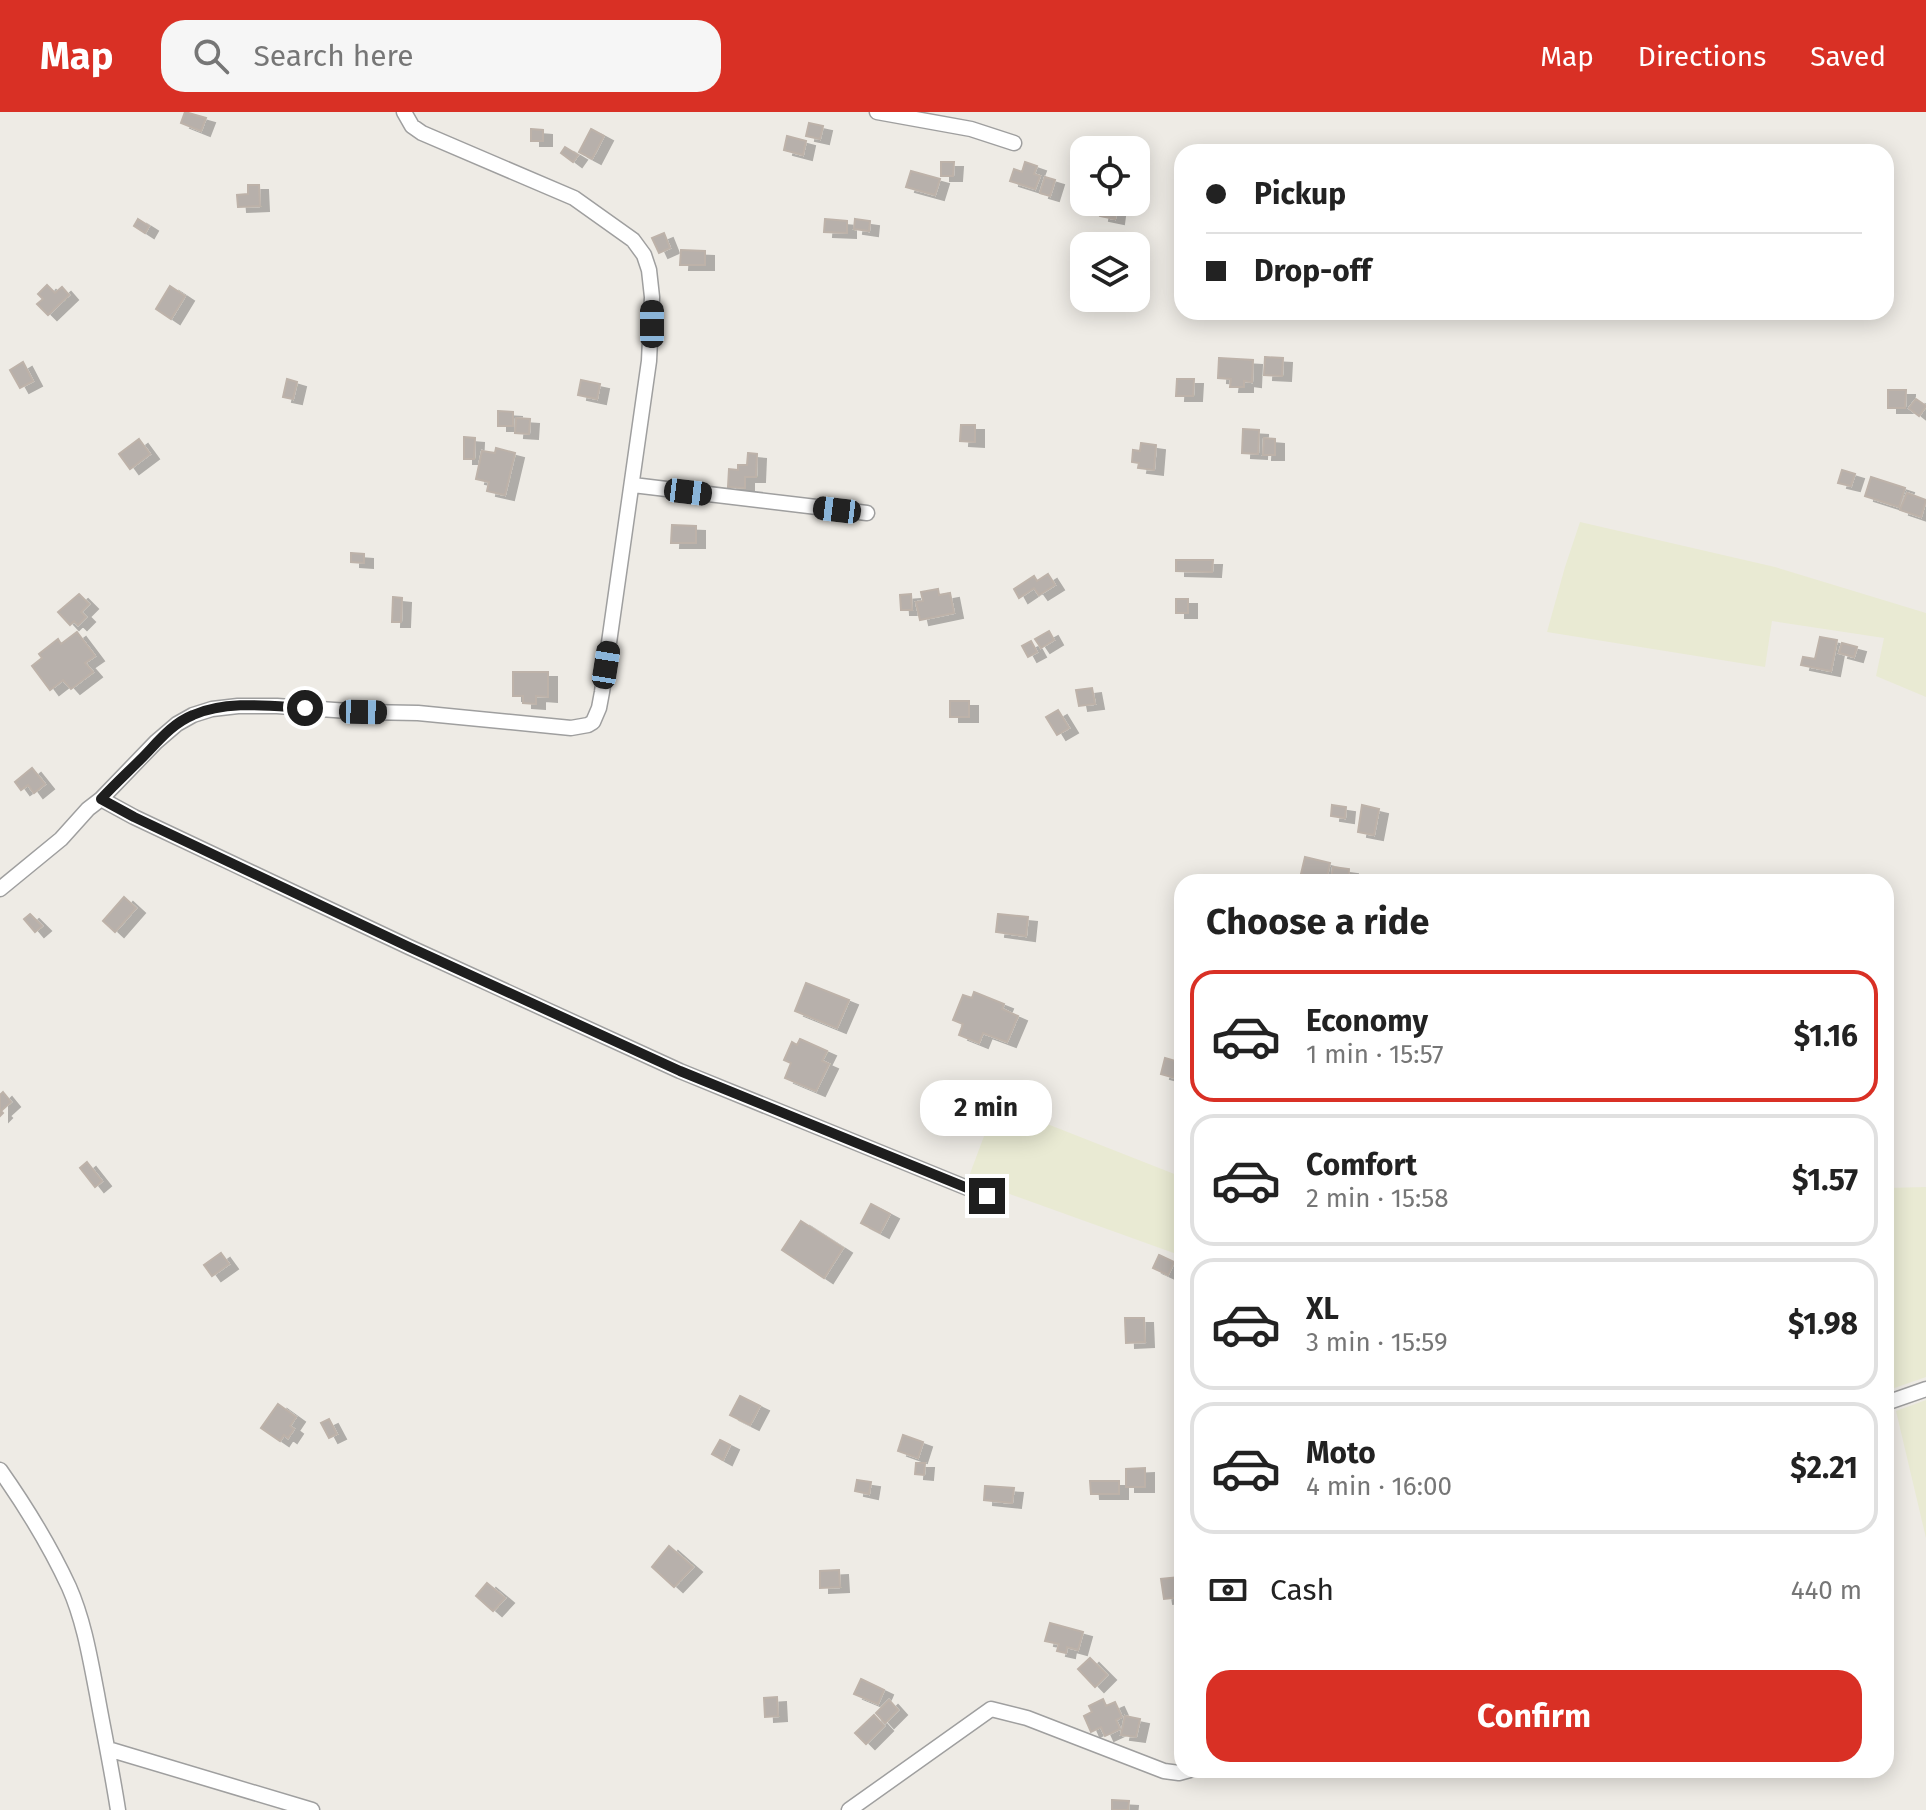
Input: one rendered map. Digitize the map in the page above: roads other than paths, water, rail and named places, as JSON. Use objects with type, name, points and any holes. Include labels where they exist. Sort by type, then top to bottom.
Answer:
[{"type":"street","points":[[0,889],[61,839],[177,724],[212,709],[277,706],[418,713],[571,728],[593,722],[602,692],[649,361],[652,297],[649,270],[644,255],[633,240],[574,198],[422,133],[412,126],[404,112]]},
{"type":"street","points":[[877,112],[971,129],[1014,143]]},
{"type":"street","points":[[633,485],[867,513]]},
{"type":"street","points":[[101,799],[409,947],[680,1071],[987,1196]]},
{"type":"street","points":[[1894,1400],[1926,1389]]},
{"type":"street","points":[[0,1470],[25,1506],[69,1588],[87,1645],[118,1810]]},
{"type":"street","points":[[849,1810],[991,1709],[1027,1718],[1174,1772]]},
{"type":"street","points":[[108,1749],[312,1810]]}]
